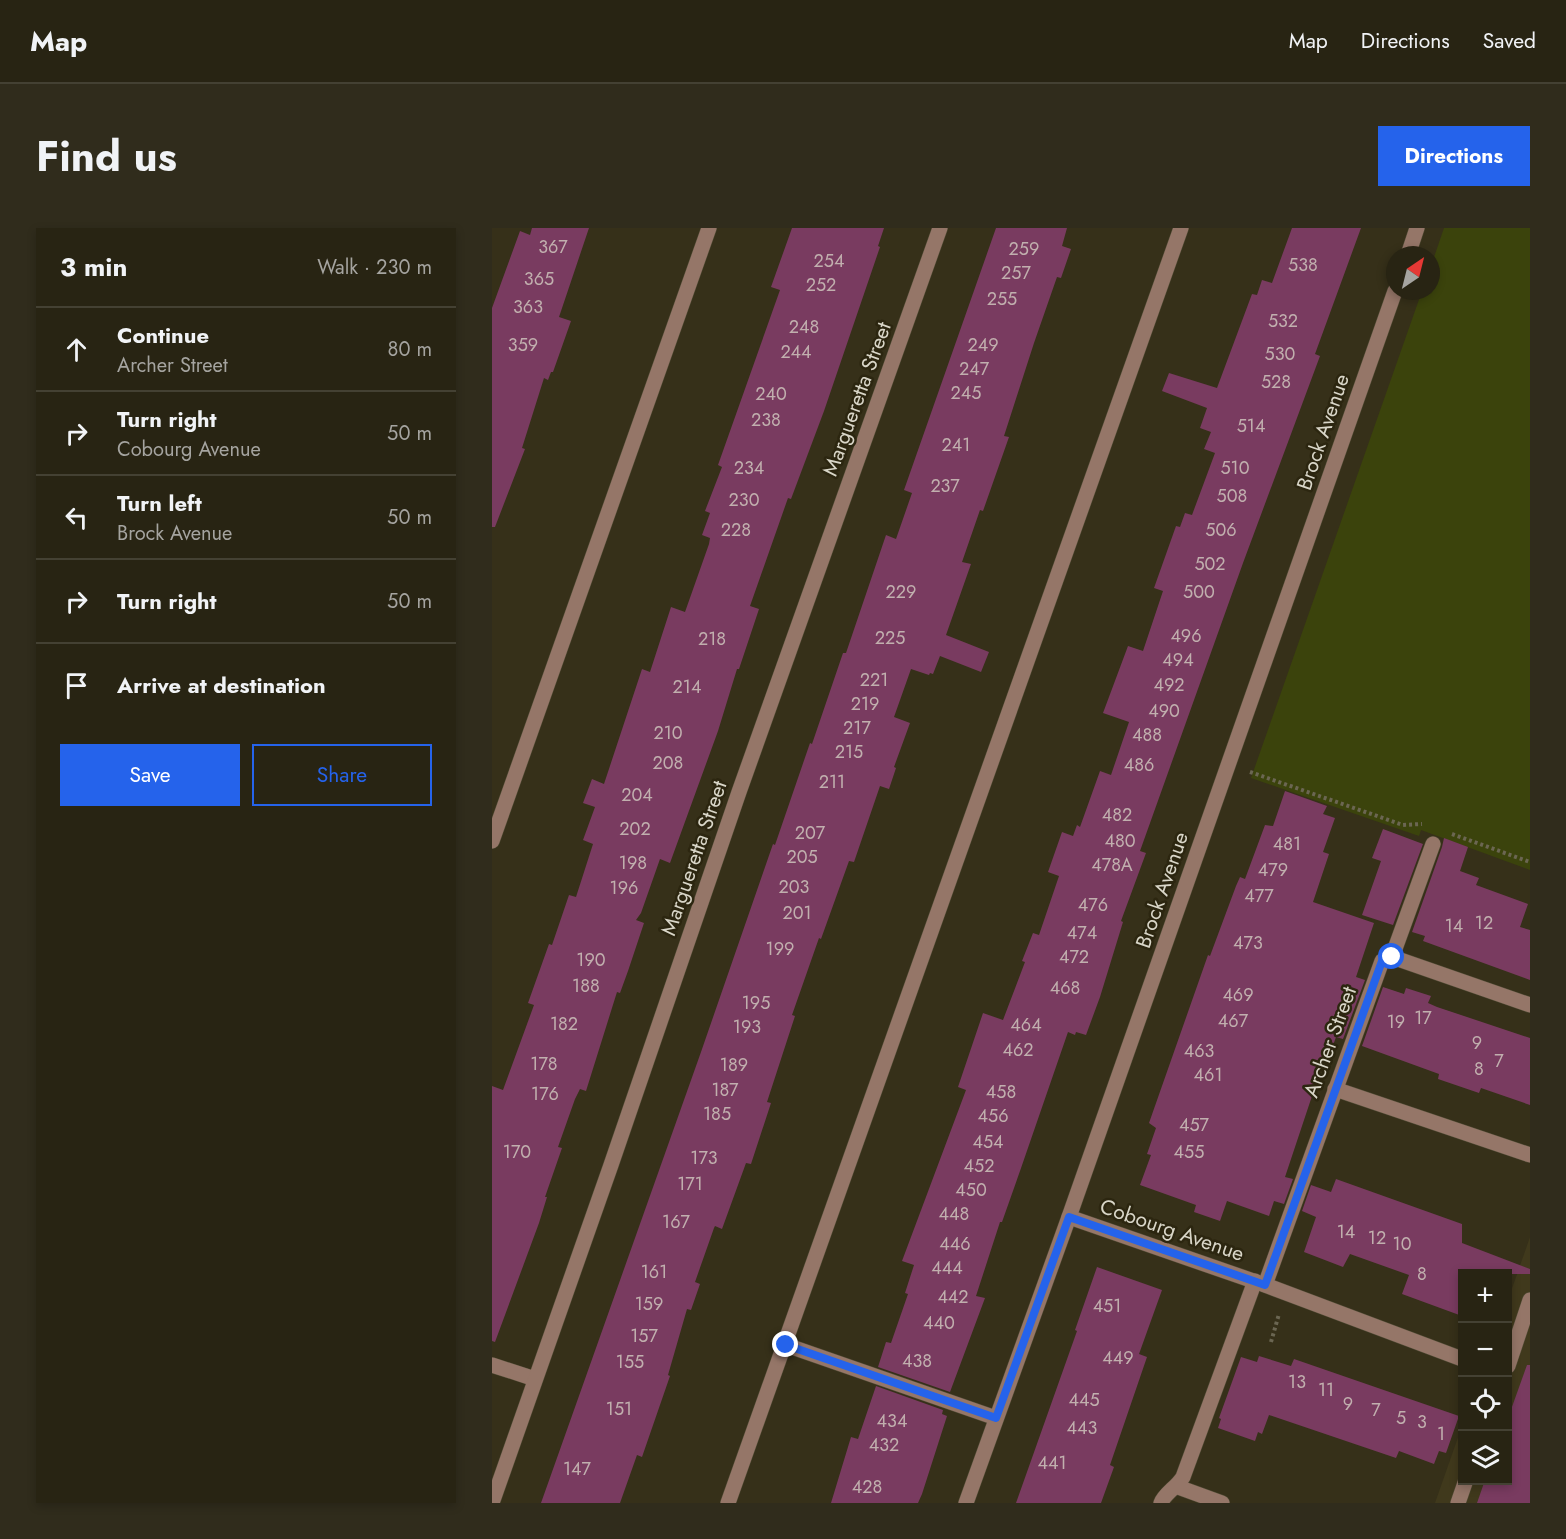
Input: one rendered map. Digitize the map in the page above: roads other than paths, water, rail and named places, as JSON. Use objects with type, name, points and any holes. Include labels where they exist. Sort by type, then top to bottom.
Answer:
[{"type":"street","points":[[492,841],[709,228]]},
{"type":"street","name":"Margueretta Street","points":[[492,1503],[739,792],[940,228]]},
{"type":"street","points":[[728,1503],[786,1345],[1180,228]]},
{"type":"street","points":[[1411,246],[1417,228]]},
{"type":"street","name":"Brock Avenue","points":[[966,1503],[1392,300]]},
{"type":"street","name":"Archer Street","points":[[1178,1487],[1184,1477],[1260,1283],[1382,961],[1392,957],[1433,844]]},
{"type":"street","points":[[1392,957],[1530,1005]]},
{"type":"street","points":[[1335,1089],[1530,1155]]},
{"type":"street","name":"Cobourg Avenue","points":[[1069,1217],[1260,1283],[1458,1357]]},
{"type":"street","points":[[1512,1354],[1530,1300]]},
{"type":"street","points":[[786,1345],[996,1418]]},
{"type":"street","points":[[492,1365],[535,1379]]},
{"type":"street","points":[[1458,1503],[1464,1485]]},
{"type":"street","points":[[1161,1503],[1163,1498],[1178,1487],[1221,1503]]}]
